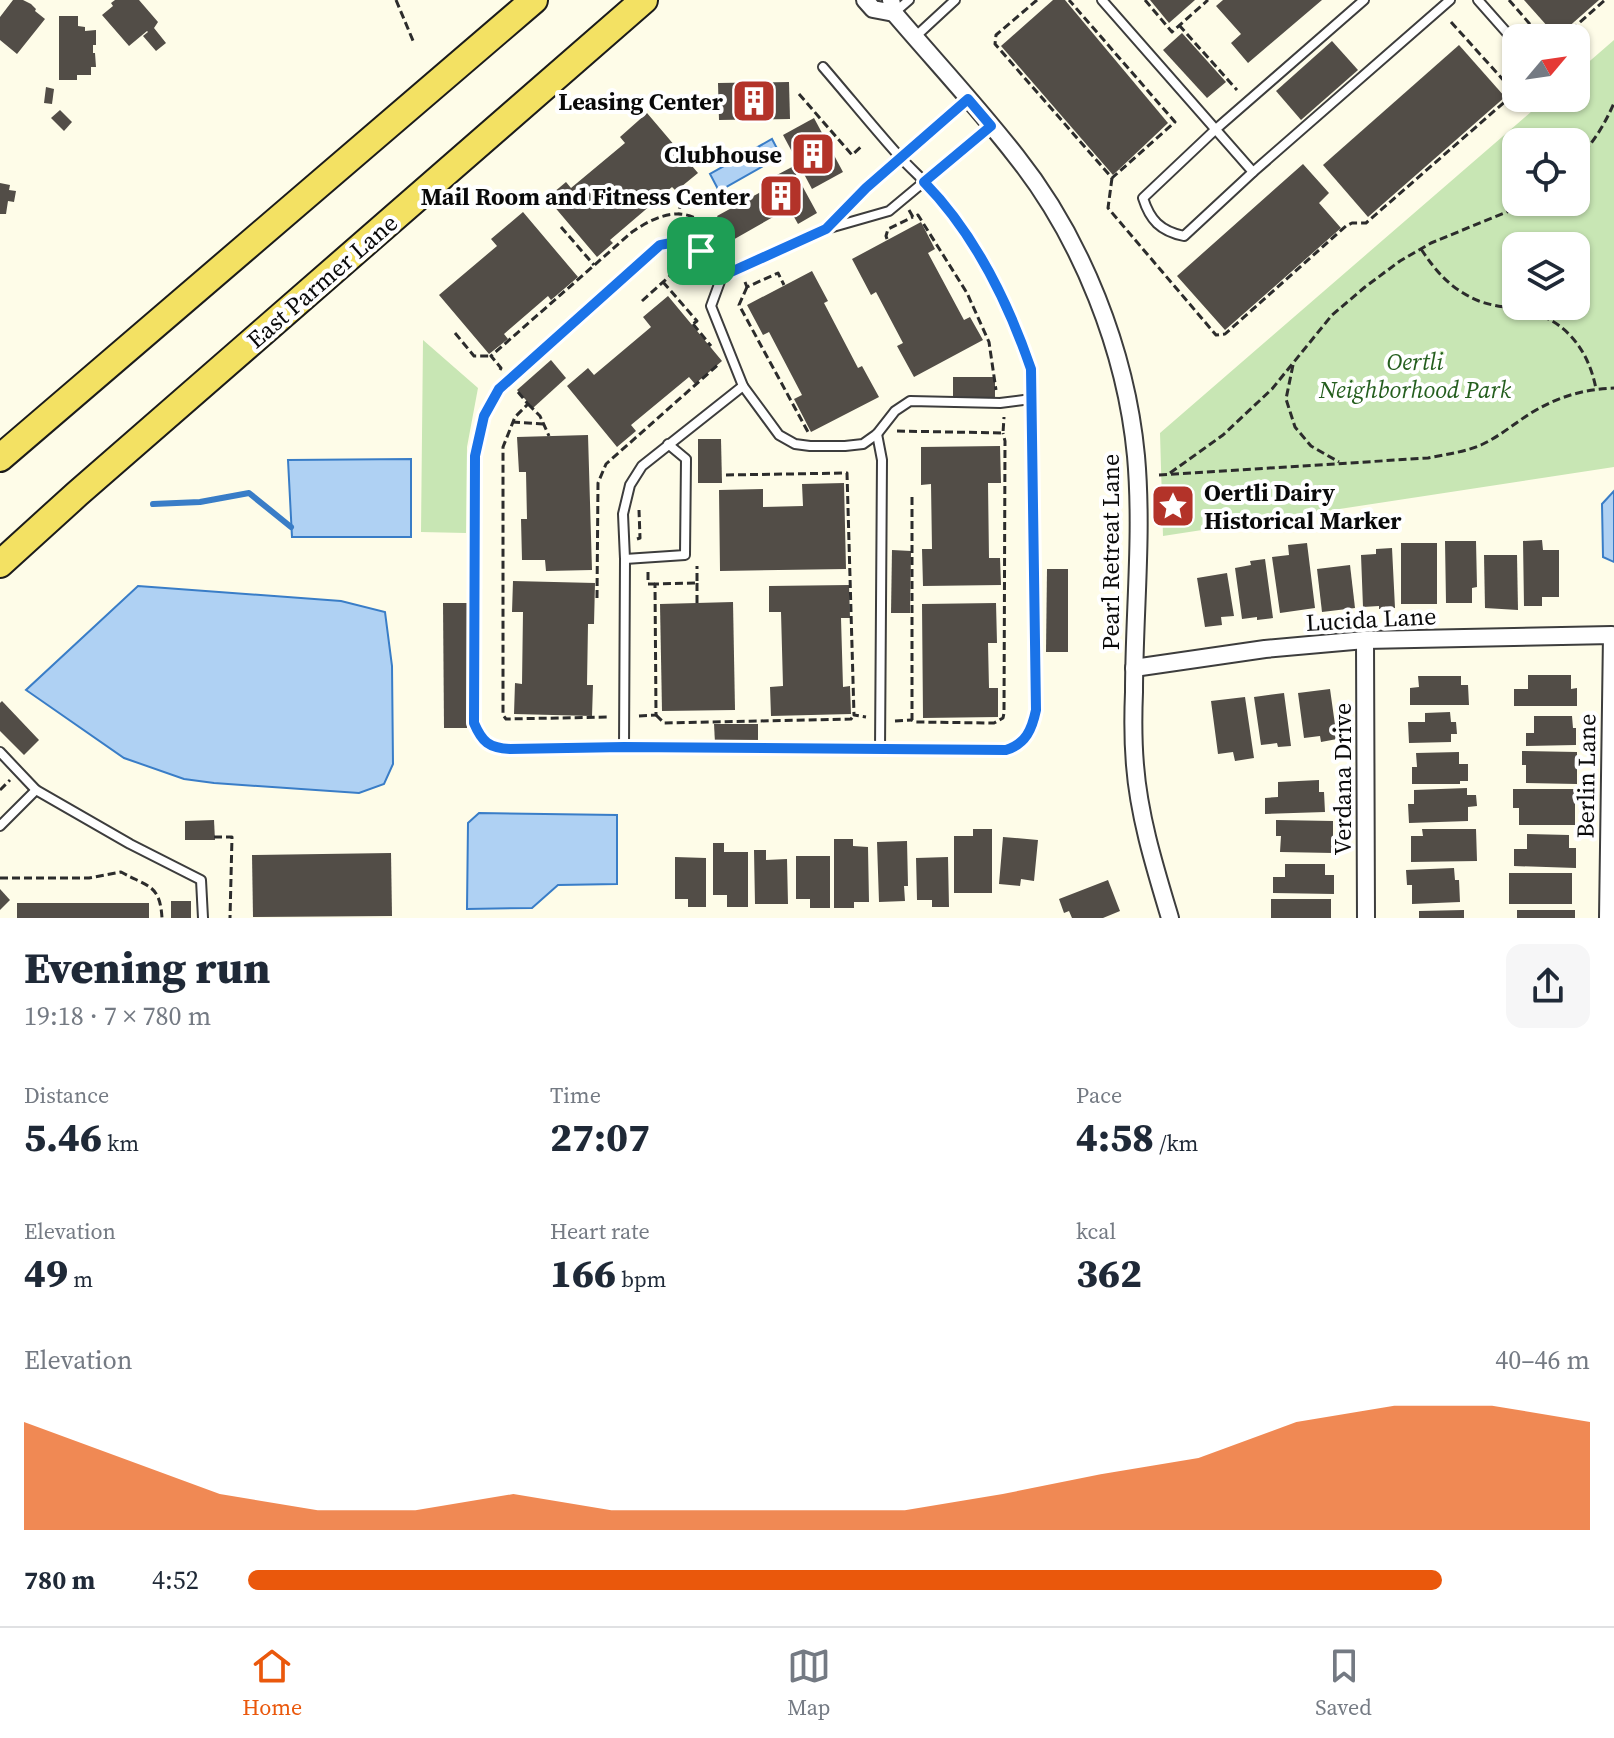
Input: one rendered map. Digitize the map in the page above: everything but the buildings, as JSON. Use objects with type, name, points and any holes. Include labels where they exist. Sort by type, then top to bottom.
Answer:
[{"type":"main road","points":[[0,458],[534,0]]},
{"type":"main road","name":"East Parmer Lane","points":[[0,564],[644,0]]},
{"type":"street","name":"Pearl Retreat Lane","points":[[865,0],[873,9],[893,7],[1017,156],[1071,243],[1103,313],[1131,420],[1138,491],[1135,765],[1146,833],[1170,918]]},
{"type":"street","name":"Lucida Lane","points":[[1134,668],[1265,649],[1365,640],[1612,635]]},
{"type":"street","name":"Berlin Lane","points":[[1608,918],[1612,635]]},
{"type":"street","name":"Verdana Drive","points":[[1365,640],[1366,918]]},
{"type":"lane","points":[[893,7],[909,0]]},
{"type":"lane","points":[[915,37],[955,0]]},
{"type":"lane","points":[[1102,0],[1253,172]]},
{"type":"lane","points":[[1364,0],[1216,129],[1143,198],[1148,214],[1167,233],[1184,236],[1450,0]]},
{"type":"lane","points":[[1478,0],[1502,27]]},
{"type":"lane","points":[[722,276],[701,251],[676,241],[660,245],[499,389],[484,416],[475,456],[474,723],[481,740],[497,749],[1014,748],[1033,725],[1036,710],[1031,369],[989,272],[963,231],[937,194],[823,67]]},
{"type":"lane","points":[[826,229],[866,188],[968,99]]},
{"type":"lane","points":[[991,126],[889,211],[826,229],[722,276],[711,306],[743,386],[779,435],[795,444],[863,444],[877,434],[895,411],[910,401],[1000,403],[1031,399]]},
{"type":"lane","points":[[624,747],[623,514],[630,485],[642,466],[743,386]]},
{"type":"lane","points":[[877,434],[882,460],[880,750]]},
{"type":"lane","points":[[625,559],[685,555],[686,459],[668,444]]},
{"type":"lane","points":[[0,752],[36,790],[201,880],[203,918]]},
{"type":"lane","points":[[0,826],[36,790]]},
{"type":"path","points":[[396,0],[414,43]]},
{"type":"path","points":[[1037,0],[996,35],[995,44],[1112,178]]},
{"type":"path","points":[[1069,0],[1175,122],[1112,178],[1108,208],[1216,335],[1225,334],[1346,226],[1366,223],[1502,105]]},
{"type":"path","points":[[1145,0],[1172,32],[1208,0]]},
{"type":"path","points":[[1509,0],[1530,24]]},
{"type":"path","points":[[1578,24],[1605,0]]},
{"type":"path","points":[[1451,22],[1502,78]]},
{"type":"path","points":[[1179,25],[1237,90]]},
{"type":"path","points":[[799,94],[852,155],[863,145]]},
{"type":"path","points":[[1590,146],[1614,106]]},
{"type":"path","points":[[677,190],[681,196],[679,215]]},
{"type":"path","points":[[907,207],[913,217]]},
{"type":"path","points":[[1167,475],[1223,435],[1272,389],[1332,315],[1365,287],[1421,249],[1502,214]]},
{"type":"path","points":[[455,333],[474,356],[491,356],[632,232],[651,219],[679,215],[698,219],[727,245],[723,251],[727,258]]},
{"type":"path","points":[[887,239],[888,229],[918,215],[967,293],[989,342],[996,390]]},
{"type":"path","points":[[561,227],[594,265]]},
{"type":"path","points":[[711,246],[719,237]]},
{"type":"path","points":[[1421,249],[1446,282],[1461,292],[1492,305],[1541,315],[1557,324],[1577,341],[1587,356],[1596,389]]},
{"type":"path","points":[[642,301],[672,274],[685,271],[692,264]]},
{"type":"path","points":[[784,285],[778,273],[746,284],[738,306],[808,432]]},
{"type":"path","points":[[663,282],[714,348]]},
{"type":"path","points":[[491,356],[501,368],[492,376]]},
{"type":"path","points":[[707,376],[724,361]]},
{"type":"path","points":[[1294,362],[1286,399],[1295,427],[1311,446],[1341,463]]},
{"type":"path","points":[[1159,475],[1428,458],[1483,444],[1531,412],[1568,394],[1614,388]]},
{"type":"path","points":[[515,390],[540,416],[549,436]]},
{"type":"path","points":[[528,404],[512,422],[503,447],[503,715],[506,719],[609,717]]},
{"type":"path","points":[[895,721],[994,723],[1003,718],[1004,417]]},
{"type":"path","points":[[512,422],[543,424]]},
{"type":"path","points":[[897,431],[1003,433]]},
{"type":"path","points":[[655,584],[656,715],[664,723],[851,719],[854,715],[847,473],[726,475]]},
{"type":"path","points":[[912,497],[912,720]]},
{"type":"path","points":[[637,539],[640,538],[639,509]]},
{"type":"path","points":[[697,566],[697,603]]},
{"type":"path","points":[[648,572],[648,584],[697,583]]},
{"type":"path","points":[[639,716],[656,715]]},
{"type":"path","points":[[854,715],[869,718]]},
{"type":"path","points":[[0,790],[10,780]]},
{"type":"path","points":[[214,837],[232,837],[230,918]]},
{"type":"path","points":[[0,878],[89,878],[121,872],[156,891],[161,901],[162,918]]},
{"type":"green space","name":"Oertli Neighborhood Park","points":[[1614,40],[1614,467],[1163,536],[1160,433],[1502,137],[1502,216],[1590,216],[1590,128],[1512,128],[1531,112],[1590,112],[1590,61]]},
{"type":"green space","points":[[423,340],[478,388],[467,447],[466,533],[421,532]]},
{"type":"water","points":[[772,139],[781,156],[719,191],[710,174]]},
{"type":"water","points":[[411,459],[411,537],[292,537],[288,460]]},
{"type":"water","points":[[1614,491],[1614,562],[1603,557],[1602,504]]},
{"type":"water","points":[[138,586],[341,601],[385,612],[392,666],[393,764],[384,784],[359,793],[184,779],[124,758],[26,690]]},
{"type":"water","points":[[479,813],[617,815],[617,884],[558,885],[532,908],[467,909],[468,823]]},
{"type":"waterway","points":[[153,504],[200,502],[249,493],[291,527]]},
{"type":"place","name":"Leasing Center","points":[[754,101]]},
{"type":"place","name":"Clubhouse","points":[[813,154]]},
{"type":"place","name":"Mail Room and Fitness Center","points":[[781,196]]},
{"type":"place","name":"Oertli Dairy Historical Marker","points":[[1173,506]]},
{"type":"route","points":[[968,99],[991,126],[924,182],[937,194],[989,272],[1031,369],[1036,710],[1033,725],[1014,748],[497,749],[481,740],[474,723],[475,456],[484,416],[499,389],[660,245],[676,241],[701,251],[722,276],[826,229],[866,188],[968,99]]}]
